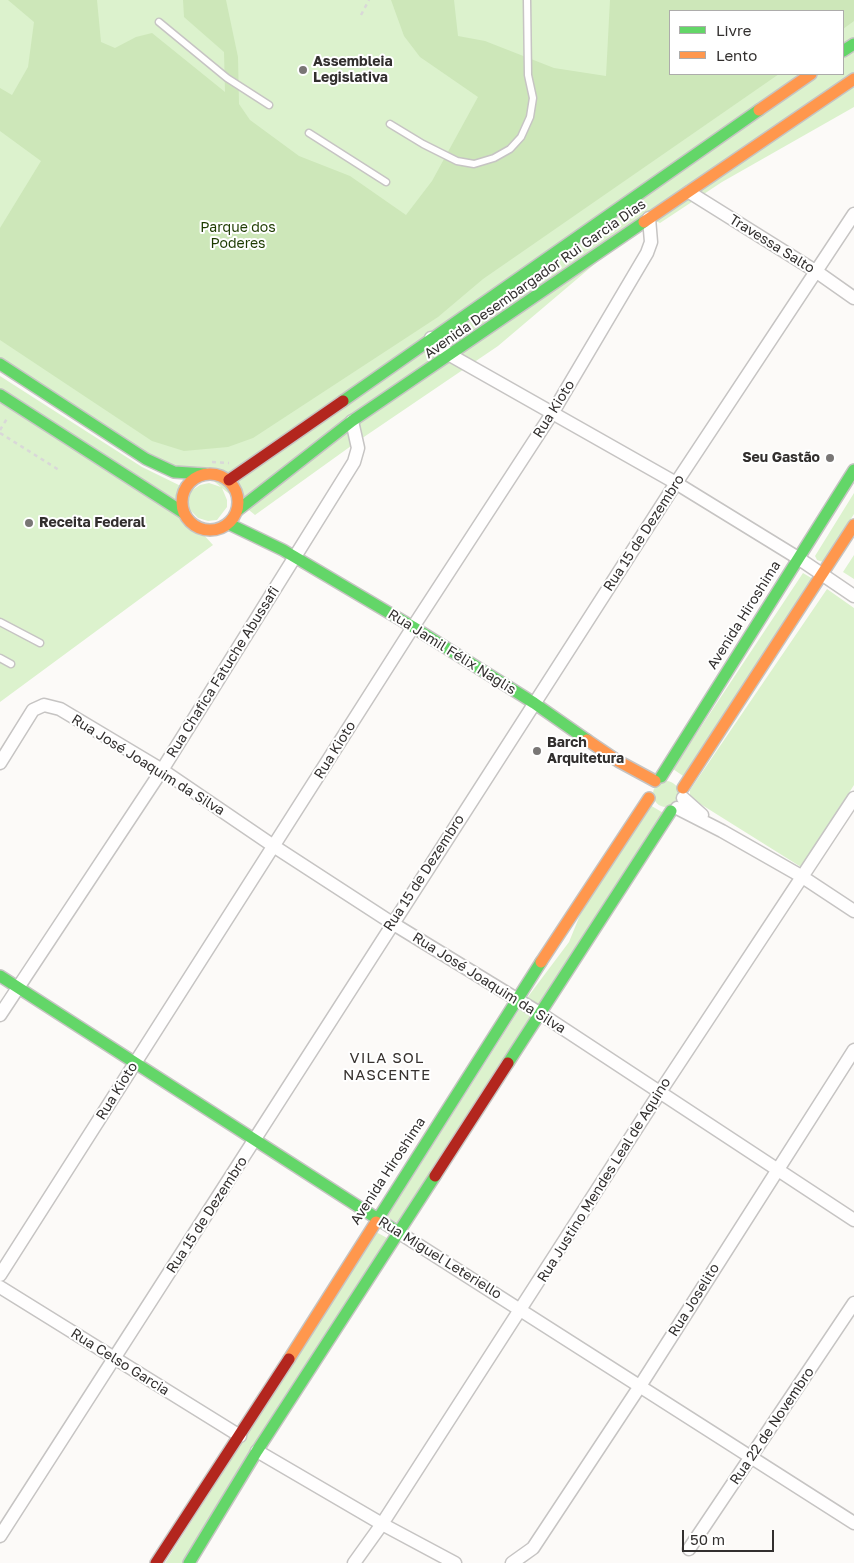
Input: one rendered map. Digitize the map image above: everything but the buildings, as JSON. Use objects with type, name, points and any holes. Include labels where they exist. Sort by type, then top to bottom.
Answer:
[{"type":"main road","name":"Avenida Desembargador Rui Garcia Dias","points":[[229,480],[810,75]]},
{"type":"main road","name":"Avenida Desembargador Rui Garcia Dias","points":[[237,511],[352,421],[854,79]]},
{"type":"main road","points":[[0,364],[146,459],[174,472],[218,474],[229,480],[236,489],[239,499],[237,511],[229,524],[209,531],[198,528],[190,522],[184,513],[182,503],[183,493],[188,484],[205,474]]},
{"type":"main road","points":[[0,395],[184,513]]},
{"type":"main road","name":"Avenida Hiroshima","points":[[189,1563],[257,1451],[541,1014],[798,558],[854,470]]},
{"type":"main road","name":"Rua Jamil Félix Naglis","points":[[237,511],[282,550]]},
{"type":"main road","name":"Rua Jamil Félix Naglis","points":[[229,524],[295,557],[413,627],[534,703],[618,761],[664,797]]},
{"type":"main road","name":"Avenida Hiroshima","points":[[156,1563],[240,1436],[376,1218],[516,1000],[822,575],[854,525]]},
{"type":"main road","name":"Rua Miguel Leteriello","points":[[0,976],[398,1232]]},
{"type":"street","name":"Travessa Salto","points":[[689,192],[817,272],[854,298]]},
{"type":"street","name":"Rua 15 de Dezembro","points":[[0,1536],[116,1359],[392,923],[676,482],[854,214]]},
{"type":"street","name":"Rua Kioto","points":[[0,1275],[135,1062],[275,847],[413,627],[553,412],[647,253],[651,242],[649,218]]},
{"type":"street","points":[[431,338],[450,355],[676,482],[798,558],[854,596]]},
{"type":"street","name":"Rua Chafica Fatuche Abussafi","points":[[0,1015],[162,770],[354,462],[358,448],[352,421]]},
{"type":"street","name":"Rua José Joaquim da Silva","points":[[0,763],[33,710],[44,705],[60,709],[162,770],[275,847],[392,923],[541,1014],[854,1220]]},
{"type":"street","name":"Rua Jamil Félix Naglis","points":[[664,797],[801,876],[854,910]]},
{"type":"street","name":"Rua Justino Mendes Leal de Aquino","points":[[354,1563],[382,1524],[522,1310],[660,1092],[854,798]]},
{"type":"street","name":"Rua Joselito","points":[[512,1563],[532,1548],[640,1386],[854,1050]]},
{"type":"street","name":"Rua Miguel Leteriello","points":[[398,1232],[854,1523]]},
{"type":"street","name":"Rua Celso Garcia","points":[[0,1287],[240,1436]]},
{"type":"street","name":"Rua 22 de Novembro","points":[[689,1549],[854,1303]]},
{"type":"street","points":[[257,1451],[382,1524],[455,1563]]},
{"type":"lane","points":[[390,124],[423,144],[457,161],[474,164],[494,158],[510,149],[524,130],[530,117],[533,98],[528,75],[527,0]]},
{"type":"lane","points":[[159,22],[227,78],[269,105]]},
{"type":"lane","points":[[309,133],[386,182]]},
{"type":"lane","points":[[0,622],[40,643]]},
{"type":"lane","points":[[0,658],[11,664]]},
{"type":"path","points":[[360,15],[369,0]]},
{"type":"path","points":[[0,432],[59,470]]},
{"type":"green space","name":"Parque dos Poderes","points":[[0,0],[854,0],[854,107],[722,182],[660,223],[649,218],[498,346],[358,441],[255,515],[222,488],[227,500],[227,507],[217,520],[208,521],[198,518],[191,511],[0,392],[0,376],[142,467],[191,491],[200,485],[209,483],[221,487],[205,474],[174,472],[0,364]]},
{"type":"green space","name":"Parque dos Poderes","points":[[8,0],[97,0],[101,42],[115,48],[136,37],[152,33],[225,92],[224,52],[184,17],[183,0],[226,0],[238,57],[239,104],[250,120],[299,156],[350,176],[406,215],[432,181],[478,97],[420,57],[404,36],[391,0],[454,0],[458,36],[485,41],[554,68],[606,76],[610,0],[854,0],[854,21],[844,28],[844,10],[669,10],[669,75],[778,75],[483,279],[438,317],[253,438],[228,447],[184,451],[152,441],[0,340],[0,228],[41,161],[0,131],[0,88],[12,95],[28,67],[34,22]]},
{"type":"green space","points":[[0,395],[184,513],[213,545],[0,702]]},
{"type":"green space","points":[[854,493],[854,514],[823,562],[817,560],[815,556]]},
{"type":"green space","points":[[854,555],[854,579],[843,572]]},
{"type":"green space","points":[[803,573],[813,579],[686,778],[673,769]]},
{"type":"green space","points":[[827,589],[854,608],[854,785],[801,867],[694,800],[690,795],[690,790]]},
{"type":"green space","points":[[666,781],[675,785],[679,794],[675,803],[666,807],[657,803],[653,794],[657,785]]},
{"type":"green space","points":[[650,805],[665,814],[398,1223],[387,1217],[524,1002],[569,942],[580,915]]},
{"type":"green space","points":[[376,1232],[389,1239],[183,1563],[165,1563]]},
{"type":"traffic: fast","points":[[844,50],[854,44]]},
{"type":"traffic: fast","points":[[343,401],[759,110]]},
{"type":"traffic: fast","points":[[238,510],[352,421],[644,222]]},
{"type":"traffic: fast","points":[[0,364],[146,459],[174,472],[205,474]]},
{"type":"traffic: fast","points":[[0,395],[184,513]]},
{"type":"traffic: fast","points":[[661,777],[854,470]]},
{"type":"traffic: fast","points":[[229,524],[283,550],[413,627],[534,703],[587,740]]},
{"type":"traffic: fast","points":[[508,1063],[671,811]]},
{"type":"traffic: fast","points":[[376,1222],[541,962]]},
{"type":"traffic: fast","points":[[0,976],[398,1232]]},
{"type":"traffic: fast","points":[[189,1563],[257,1451],[435,1176]]},
{"type":"traffic: slow","points":[[759,110],[810,75]]},
{"type":"traffic: slow","points":[[644,222],[854,79]]},
{"type":"traffic: slow","points":[[204,474],[216,474],[226,478],[234,486],[238,502],[234,518],[226,526],[216,530],[204,530],[194,526],[186,518],[182,508],[182,496],[186,486],[194,478],[204,474]]},
{"type":"traffic: slow","points":[[683,788],[854,525]]},
{"type":"traffic: slow","points":[[587,740],[618,761],[655,781]]},
{"type":"traffic: slow","points":[[541,962],[649,798]]},
{"type":"traffic: slow","points":[[289,1359],[376,1222]]},
{"type":"traffic: jam","points":[[229,480],[343,401]]},
{"type":"traffic: jam","points":[[435,1176],[508,1063]]},
{"type":"traffic: jam","points":[[156,1563],[289,1359]]},
{"type":"place","name":"Assembleia Legislativa","points":[[303,70]]},
{"type":"place","name":"Seu Gastão","points":[[830,458]]},
{"type":"place","name":"Receita Federal","points":[[29,523]]},
{"type":"place","name":"Barch Arquitetura","points":[[537,751]]},
{"type":"district","name":"VILA SOL NASCENTE","points":[[387,1066]]}]
